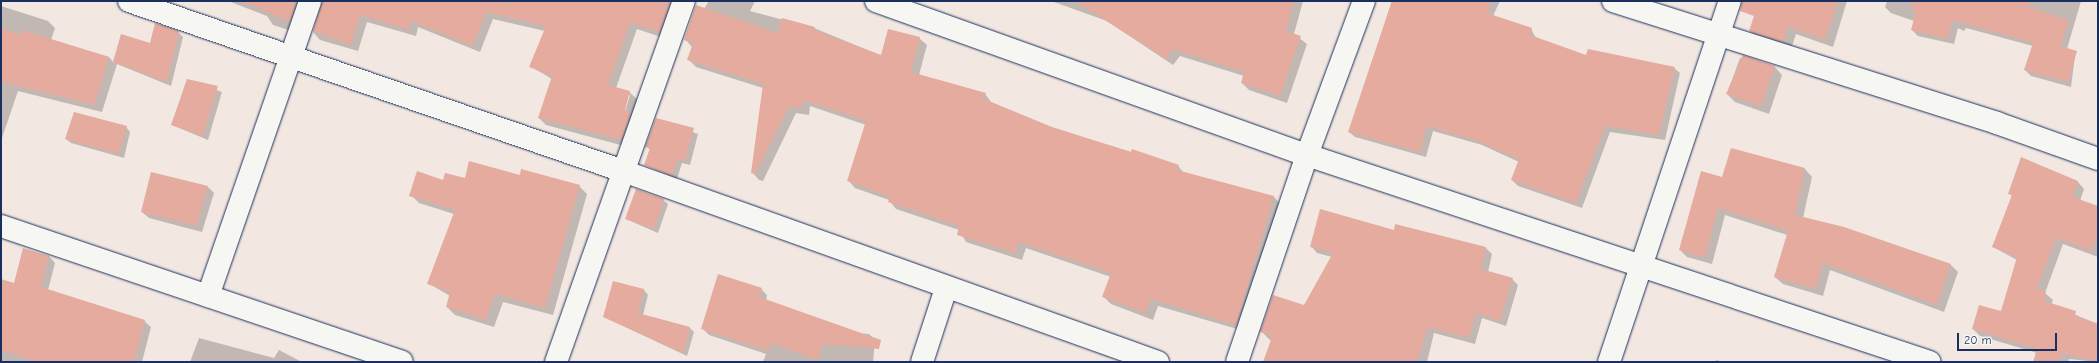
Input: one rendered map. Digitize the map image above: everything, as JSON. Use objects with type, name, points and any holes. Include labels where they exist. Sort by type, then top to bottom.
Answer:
[{"type":"street","points":[[129,1],[624,171],[946,288],[1158,362]]},
{"type":"street","points":[[208,296],[310,1]]},
{"type":"street","points":[[556,362],[684,1]]},
{"type":"street","points":[[876,1],[1307,155],[1930,362]]},
{"type":"street","points":[[1237,362],[1307,155],[1364,1]]},
{"type":"street","points":[[1613,1],[1719,33],[2098,159]]},
{"type":"street","points":[[1609,362],[1730,1]]},
{"type":"street","points":[[1,226],[402,362]]},
{"type":"street","points":[[922,362],[946,288]]},
{"type":"building","points":[[241,1],[297,1],[290,22]]},
{"type":"building","points":[[322,1],[671,1],[660,32],[630,23],[608,85],[630,91],[625,110],[631,112],[621,140],[538,118],[552,76],[529,67],[546,26],[486,12],[473,46],[411,21],[409,30],[360,15],[351,45],[313,31]]},
{"type":"building","points":[[1075,1],[1294,1],[1286,31],[1301,36],[1280,96],[1241,83],[1244,72],[1172,49],[1166,59]]},
{"type":"building","points":[[1392,1],[1492,1],[1487,13],[1532,28],[1530,35],[1586,55],[1588,49],[1675,67],[1659,135],[1605,126],[1576,203],[1511,180],[1519,159],[1475,140],[1427,126],[1420,152],[1348,132]]},
{"type":"building","points":[[1742,1],[1838,1],[1825,40],[1788,27],[1783,42],[1749,31],[1754,16],[1740,11]]},
{"type":"building","points":[[1912,1],[2030,1],[2028,6],[2069,21],[2060,46],[2077,51],[2068,82],[2024,70],[2033,43],[1952,20],[1948,39],[1911,30],[1916,11],[1911,9]]},
{"type":"building","points":[[696,5],[778,33],[782,18],[815,27],[814,30],[881,55],[888,29],[920,37],[911,72],[986,93],[984,99],[1052,127],[1131,152],[1132,149],[1179,165],[1177,170],[1274,196],[1236,325],[1151,299],[1146,313],[1102,297],[1111,273],[1019,242],[1015,253],[957,235],[959,226],[888,202],[890,197],[847,181],[866,121],[803,100],[802,108],[789,107],[755,174],[751,173],[763,84],[687,60],[693,43],[684,40]]},
{"type":"building","points":[[155,23],[179,31],[167,82],[113,62],[121,34],[150,43]]},
{"type":"building","points":[[1,28],[20,35],[22,30],[109,57],[95,105],[1,82]]},
{"type":"building","points":[[1743,55],[1775,66],[1761,106],[1726,94]]},
{"type":"building","points":[[187,79],[218,86],[203,136],[171,125]]},
{"type":"building","points":[[74,112],[127,126],[119,154],[65,139]]},
{"type":"building","points":[[656,118],[694,128],[685,161],[678,159],[672,175],[644,165],[650,148],[645,147]]},
{"type":"building","points":[[1731,148],[1805,168],[1795,215],[1844,227],[1951,264],[1937,305],[1823,263],[1816,289],[1774,277],[1788,231],[1718,208],[1705,258],[1679,250],[1701,171],[1722,177]]},
{"type":"building","points":[[2021,157],[2078,181],[2073,197],[2098,206],[2098,233],[2092,251],[2056,238],[2037,289],[2046,292],[2044,301],[2076,311],[2075,316],[2098,324],[2098,362],[2062,353],[2059,362],[2033,362],[2037,349],[1972,329],[1979,305],[2001,311],[2017,257],[1992,247],[2012,195],[2008,194]]},
{"type":"building","points":[[469,161],[520,175],[521,169],[580,185],[545,308],[495,294],[486,320],[446,307],[450,292],[427,284],[455,210],[409,196],[417,171],[443,180],[445,173],[465,178]]},
{"type":"building","points":[[151,172],[208,186],[196,226],[141,212]]},
{"type":"building","points":[[636,189],[664,199],[654,229],[625,219]]},
{"type":"building","points":[[1320,209],[1394,230],[1395,224],[1486,247],[1481,269],[1513,278],[1500,321],[1476,313],[1469,338],[1428,327],[1417,362],[1263,362],[1271,340],[1270,335],[1260,332],[1273,295],[1304,305],[1333,253],[1310,247]]},
{"type":"building","points":[[23,248],[49,256],[41,287],[145,320],[134,362],[37,362],[1,350],[1,279],[14,283]]},
{"type":"building","points":[[718,274],[762,288],[759,297],[881,340],[879,349],[823,344],[817,360],[771,343],[769,351],[701,329]]},
{"type":"building","points":[[613,281],[644,289],[638,313],[690,327],[683,353],[603,317]]}]
